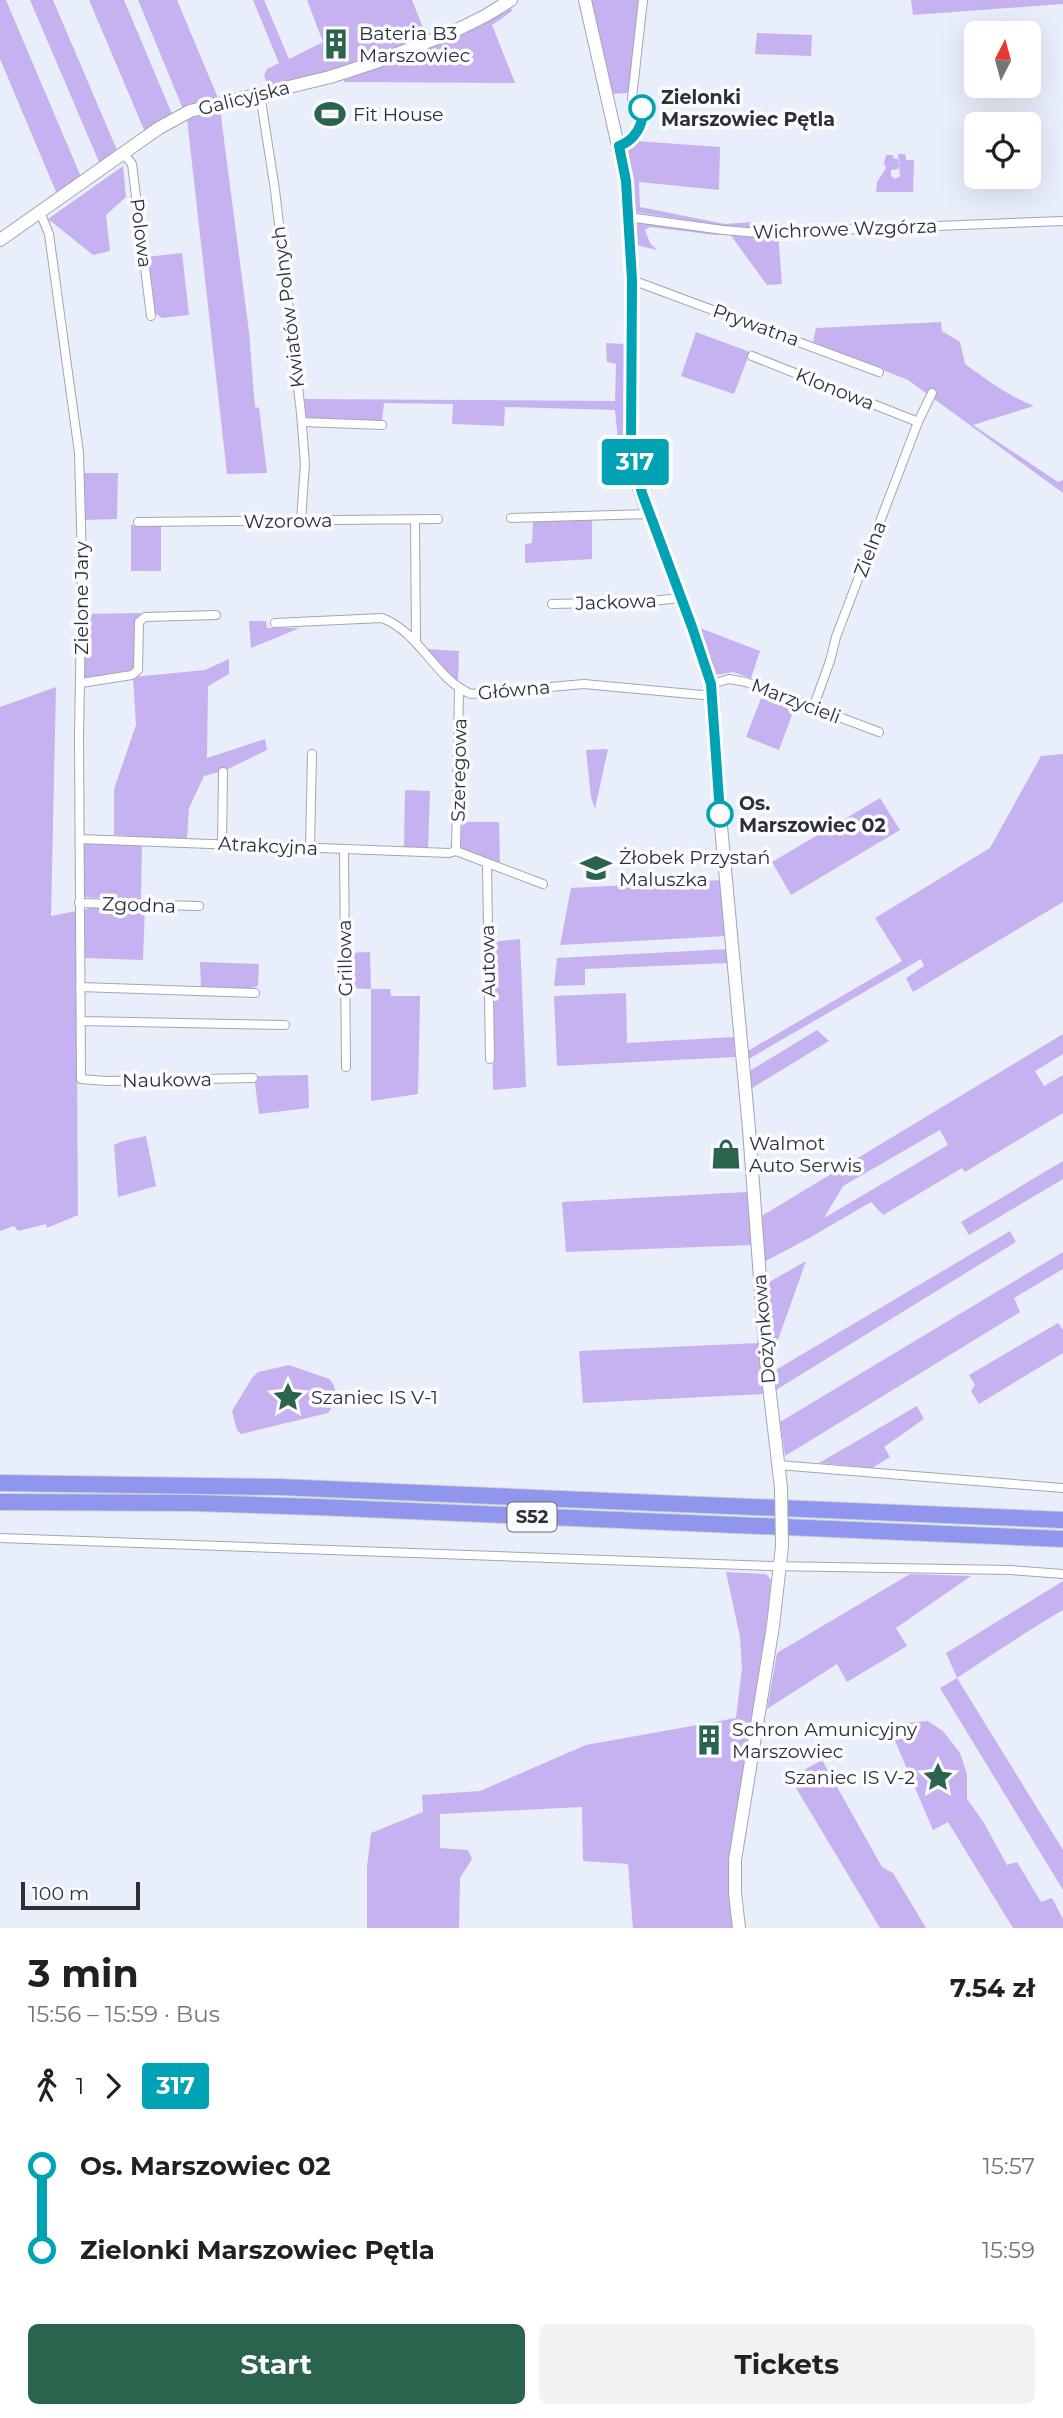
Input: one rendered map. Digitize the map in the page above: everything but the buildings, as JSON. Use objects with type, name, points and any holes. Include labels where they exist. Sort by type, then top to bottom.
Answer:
[{"type":"highway","name":"S52","points":[[0,1483],[279,1487],[1063,1520]]},
{"type":"highway","name":"S52","points":[[0,1502],[317,1507],[1063,1539]]},
{"type":"street","name":"Galicyjska","points":[[0,240],[159,128],[190,111],[376,62],[453,32],[511,0]]},
{"type":"street","name":"Dożynkowa","points":[[585,0],[623,170],[628,217],[632,280],[631,448],[642,493],[692,627],[712,690],[766,1360],[781,1488],[781,1566],[735,1860],[739,1928]]},
{"type":"street","points":[[632,99],[643,0]]},
{"type":"street","name":"Kwiatów Polnych","points":[[260,94],[275,190],[302,422],[305,464],[301,520]]},
{"type":"street","name":"Polowa","points":[[123,153],[132,164],[151,316]]},
{"type":"street","name":"Zielone Jary","points":[[40,212],[49,234],[79,453],[82,561],[79,903],[81,1079]]},
{"type":"street","name":"Wichrowe Wzgórza","points":[[628,217],[759,233],[1063,221]]},
{"type":"street","name":"Prywatna","points":[[632,280],[879,372]]},
{"type":"street","name":"Klonowa","points":[[752,356],[918,422]]},
{"type":"street","name":"Zielna","points":[[813,708],[836,637],[918,422],[932,393]]},
{"type":"street","points":[[302,422],[382,425]]},
{"type":"street","points":[[511,518],[650,514]]},
{"type":"street","name":"Wzorowa","points":[[138,522],[438,519]]},
{"type":"street","points":[[415,520],[416,642]]},
{"type":"street","name":"Jackowa","points":[[552,604],[642,602],[680,598]]},
{"type":"street","points":[[81,683],[132,675],[138,670],[139,622],[145,617],[216,615]]},
{"type":"street","name":"Główna","points":[[275,623],[382,618],[397,624],[459,689],[471,694],[583,684],[712,690]]},
{"type":"street","name":"Marzycieli","points":[[712,690],[729,679],[746,682],[879,732]]},
{"type":"street","name":"Szeregowa","points":[[456,851],[459,689]]},
{"type":"street","points":[[310,848],[312,754]]},
{"type":"street","points":[[222,844],[223,772]]},
{"type":"street","name":"Atrakcyjna","points":[[80,839],[344,850],[456,851]]},
{"type":"street","name":"Grillowa","points":[[344,850],[345,1067]]},
{"type":"street","points":[[456,851],[543,884]]},
{"type":"street","name":"Autowa","points":[[487,864],[490,1059]]},
{"type":"street","name":"Zgodna","points":[[79,903],[199,906]]},
{"type":"street","points":[[80,987],[255,993]]},
{"type":"street","points":[[82,1021],[285,1025]]},
{"type":"street","name":"Naukowa","points":[[81,1079],[107,1081],[253,1078]]},
{"type":"street","points":[[778,1465],[1063,1488]]},
{"type":"street","points":[[0,1538],[781,1566],[1010,1570],[1063,1574]]},
{"type":"shaded area","points":[[0,0],[6,0],[81,177],[57,194],[0,59]]},
{"type":"shaded area","points":[[30,0],[53,0],[117,150],[99,162]]},
{"type":"shaded area","points":[[89,0],[124,0],[172,114],[145,132]]},
{"type":"shaded area","points":[[138,0],[177,0],[218,98],[183,109]]},
{"type":"shaded area","points":[[253,0],[264,0],[289,59],[323,42],[307,0],[412,0],[427,38],[333,71],[268,87],[264,75],[267,69],[279,63]]},
{"type":"shaded area","points":[[590,0],[640,0],[631,87],[627,93],[613,94]]},
{"type":"shaded area","points":[[911,0],[1063,0],[1063,4],[913,15]]},
{"type":"shaded area","points":[[511,8],[512,11],[492,25],[515,83],[344,82],[450,40]]},
{"type":"shaded area","points":[[757,33],[812,35],[811,56],[755,54]]},
{"type":"shaded area","points":[[220,109],[249,332],[255,407],[259,408],[267,473],[227,474],[187,119]]},
{"type":"shaded area","points":[[636,141],[720,147],[719,190],[639,182],[640,207],[725,224],[786,224],[786,228],[744,229],[634,212],[626,151]]},
{"type":"shaded area","points":[[898,154],[905,154],[906,160],[914,160],[913,192],[876,192],[877,182],[886,168],[886,155],[893,155],[893,158],[899,161]],"holes":[[[899,165],[900,176],[895,179],[891,176],[891,170],[898,169]]]},
{"type":"shaded area","points":[[123,166],[126,197],[106,215],[110,251],[93,255],[48,219]]},
{"type":"shaded area","points":[[635,219],[778,233],[782,284],[767,285],[729,233],[716,235],[650,227],[645,230],[650,243],[657,250],[636,245]]},
{"type":"shaded area","points":[[182,253],[189,315],[162,318],[152,311],[146,257]]},
{"type":"shaded area","points":[[941,322],[942,331],[960,342],[965,364],[1007,393],[1034,406],[973,425],[1058,482],[1063,480],[1063,493],[908,380],[813,342],[816,328]]},
{"type":"shaded area","points":[[696,332],[750,352],[734,394],[681,376]]},
{"type":"shaded area","points":[[606,343],[624,344],[626,451],[643,507],[639,510],[619,451],[615,410],[505,407],[504,426],[452,424],[453,404],[384,403],[382,422],[304,419],[303,399],[615,401],[616,364],[607,362]]},
{"type":"shaded area","points":[[81,473],[118,473],[117,519],[83,520]]},
{"type":"shaded area","points":[[592,519],[592,559],[525,563],[525,544],[532,543],[533,521]]},
{"type":"shaded area","points":[[131,525],[161,526],[161,571],[131,571]]},
{"type":"shaded area","points":[[141,613],[136,627],[134,666],[130,673],[86,679],[83,676],[83,614]]},
{"type":"shaded area","points":[[249,621],[266,621],[267,628],[300,628],[251,648]]},
{"type":"shaded area","points":[[700,628],[760,651],[751,678],[733,672],[716,675]]},
{"type":"shaded area","points":[[427,649],[459,651],[458,685],[429,652]]},
{"type":"shaded area","points":[[229,659],[229,674],[208,686],[207,758],[265,739],[267,750],[226,770],[204,776],[189,808],[187,840],[114,835],[114,789],[136,725],[133,677],[205,670]]},
{"type":"shaded area","points":[[56,687],[51,916],[76,911],[78,1215],[47,1228],[46,1224],[18,1231],[14,1226],[0,1231],[0,707]]},
{"type":"shaded area","points":[[763,693],[796,704],[779,750],[746,737]]},
{"type":"shaded area","points":[[608,749],[595,809],[591,797],[586,750]]},
{"type":"shaded area","points":[[1063,754],[1063,902],[913,992],[906,978],[924,966],[921,959],[747,1060],[746,1052],[902,961],[875,918],[990,848],[1041,756]]},
{"type":"shaded area","points":[[405,790],[430,791],[428,850],[404,849]]},
{"type":"shaded area","points":[[880,798],[900,830],[791,895],[772,862]]},
{"type":"shaded area","points":[[462,822],[499,822],[500,865],[460,849]]},
{"type":"shaded area","points":[[83,842],[142,844],[141,901],[83,897]]},
{"type":"shaded area","points":[[722,880],[727,936],[560,945],[571,888]]},
{"type":"shaded area","points":[[92,907],[145,907],[143,960],[84,958],[85,910]]},
{"type":"shaded area","points":[[520,939],[526,1087],[493,1090],[491,942]]},
{"type":"shaded area","points":[[728,949],[729,963],[585,969],[585,985],[554,986],[557,958]]},
{"type":"shaded area","points":[[370,952],[371,989],[347,988],[346,953]]},
{"type":"shaded area","points":[[200,962],[259,964],[258,986],[248,989],[201,988]]},
{"type":"shaded area","points":[[371,989],[390,989],[391,996],[420,996],[418,1094],[371,1101]]},
{"type":"shaded area","points":[[626,993],[627,1043],[734,1037],[735,1057],[557,1066],[554,996]]},
{"type":"shaded area","points":[[817,1030],[829,1041],[749,1090],[748,1072]]},
{"type":"shaded area","points":[[1063,1034],[1063,1054],[1035,1071],[1044,1086],[1063,1075],[1063,1113],[965,1172],[962,1168],[883,1215],[871,1202],[764,1262],[760,1217]],"holes":[[[940,1130],[948,1145],[824,1218],[843,1186]]]},
{"type":"shaded area","points":[[308,1075],[309,1108],[259,1114],[254,1076]]},
{"type":"shaded area","points":[[146,1136],[156,1186],[118,1197],[114,1145]]},
{"type":"shaded area","points":[[1063,1161],[1063,1179],[969,1235],[961,1222]]},
{"type":"shaded area","points":[[747,1192],[752,1245],[566,1252],[562,1202]]},
{"type":"shaded area","points":[[1010,1231],[1016,1242],[776,1390],[774,1371]]},
{"type":"shaded area","points":[[1063,1252],[1063,1269],[1014,1298],[1020,1312],[785,1456],[780,1422]]},
{"type":"shaded area","points":[[806,1261],[773,1354],[764,1285]]},
{"type":"shaded area","points":[[1058,1323],[1063,1330],[1063,1353],[979,1404],[971,1391],[975,1385],[969,1375]]},
{"type":"shaded area","points":[[759,1343],[764,1394],[583,1403],[579,1351]]},
{"type":"shaded area","points":[[289,1365],[329,1379],[335,1396],[328,1413],[241,1434],[237,1430],[232,1411],[252,1378],[258,1372]]},
{"type":"shaded area","points":[[917,1406],[924,1419],[884,1447],[890,1457],[872,1468],[819,1463]]},
{"type":"shaded area","points":[[726,1572],[766,1574],[771,1580],[730,1857],[729,1896],[734,1928],[633,1928],[628,1864],[583,1861],[582,1807],[440,1814],[440,1848],[468,1850],[472,1859],[460,1878],[459,1928],[367,1928],[367,1867],[371,1833],[423,1812],[422,1795],[480,1791],[586,1745],[736,1718],[742,1668],[740,1637]]},
{"type":"shaded area","points":[[910,1574],[971,1576],[896,1628],[907,1646],[847,1682],[837,1664],[767,1709],[777,1653]]},
{"type":"shaded area","points":[[1063,1581],[1063,1610],[957,1678],[946,1653]]},
{"type":"shaded area","points":[[957,1678],[1063,1850],[1063,1890],[940,1688]]},
{"type":"shaded area","points":[[928,1721],[943,1731],[960,1753],[967,1774],[967,1799],[1007,1865],[1017,1862],[1041,1902],[1052,1898],[1063,1919],[1063,1928],[1013,1928],[948,1822],[933,1830],[890,1729],[902,1723]]},
{"type":"shaded area","points":[[822,1760],[882,1867],[893,1873],[926,1928],[880,1928],[790,1778]]},
{"type":"bus line","name":"317","points":[[642,108],[643,117],[633,137],[619,146],[626,181],[632,280],[631,448],[642,493],[711,684],[720,814]]},
{"type":"place","name":"Bateria B3 Marszowiec","points":[[336,44]]},
{"type":"place","name":"Zielonki Marszowiec Pętla","points":[[642,108]]},
{"type":"place","name":"Fit House","points":[[330,114]]},
{"type":"place","name":"Os. Marszowiec 02","points":[[720,814]]},
{"type":"place","name":"Żłobek Przystań Maluszka","points":[[596,868]]},
{"type":"place","name":"Walmot Auto Serwis","points":[[726,1154]]},
{"type":"place","name":"Szaniec IS V-1","points":[[288,1397]]},
{"type":"place","name":"Schron Amunicyjny Marszowiec","points":[[709,1740]]},
{"type":"place","name":"Szaniec IS V-2","points":[[938,1777]]}]
